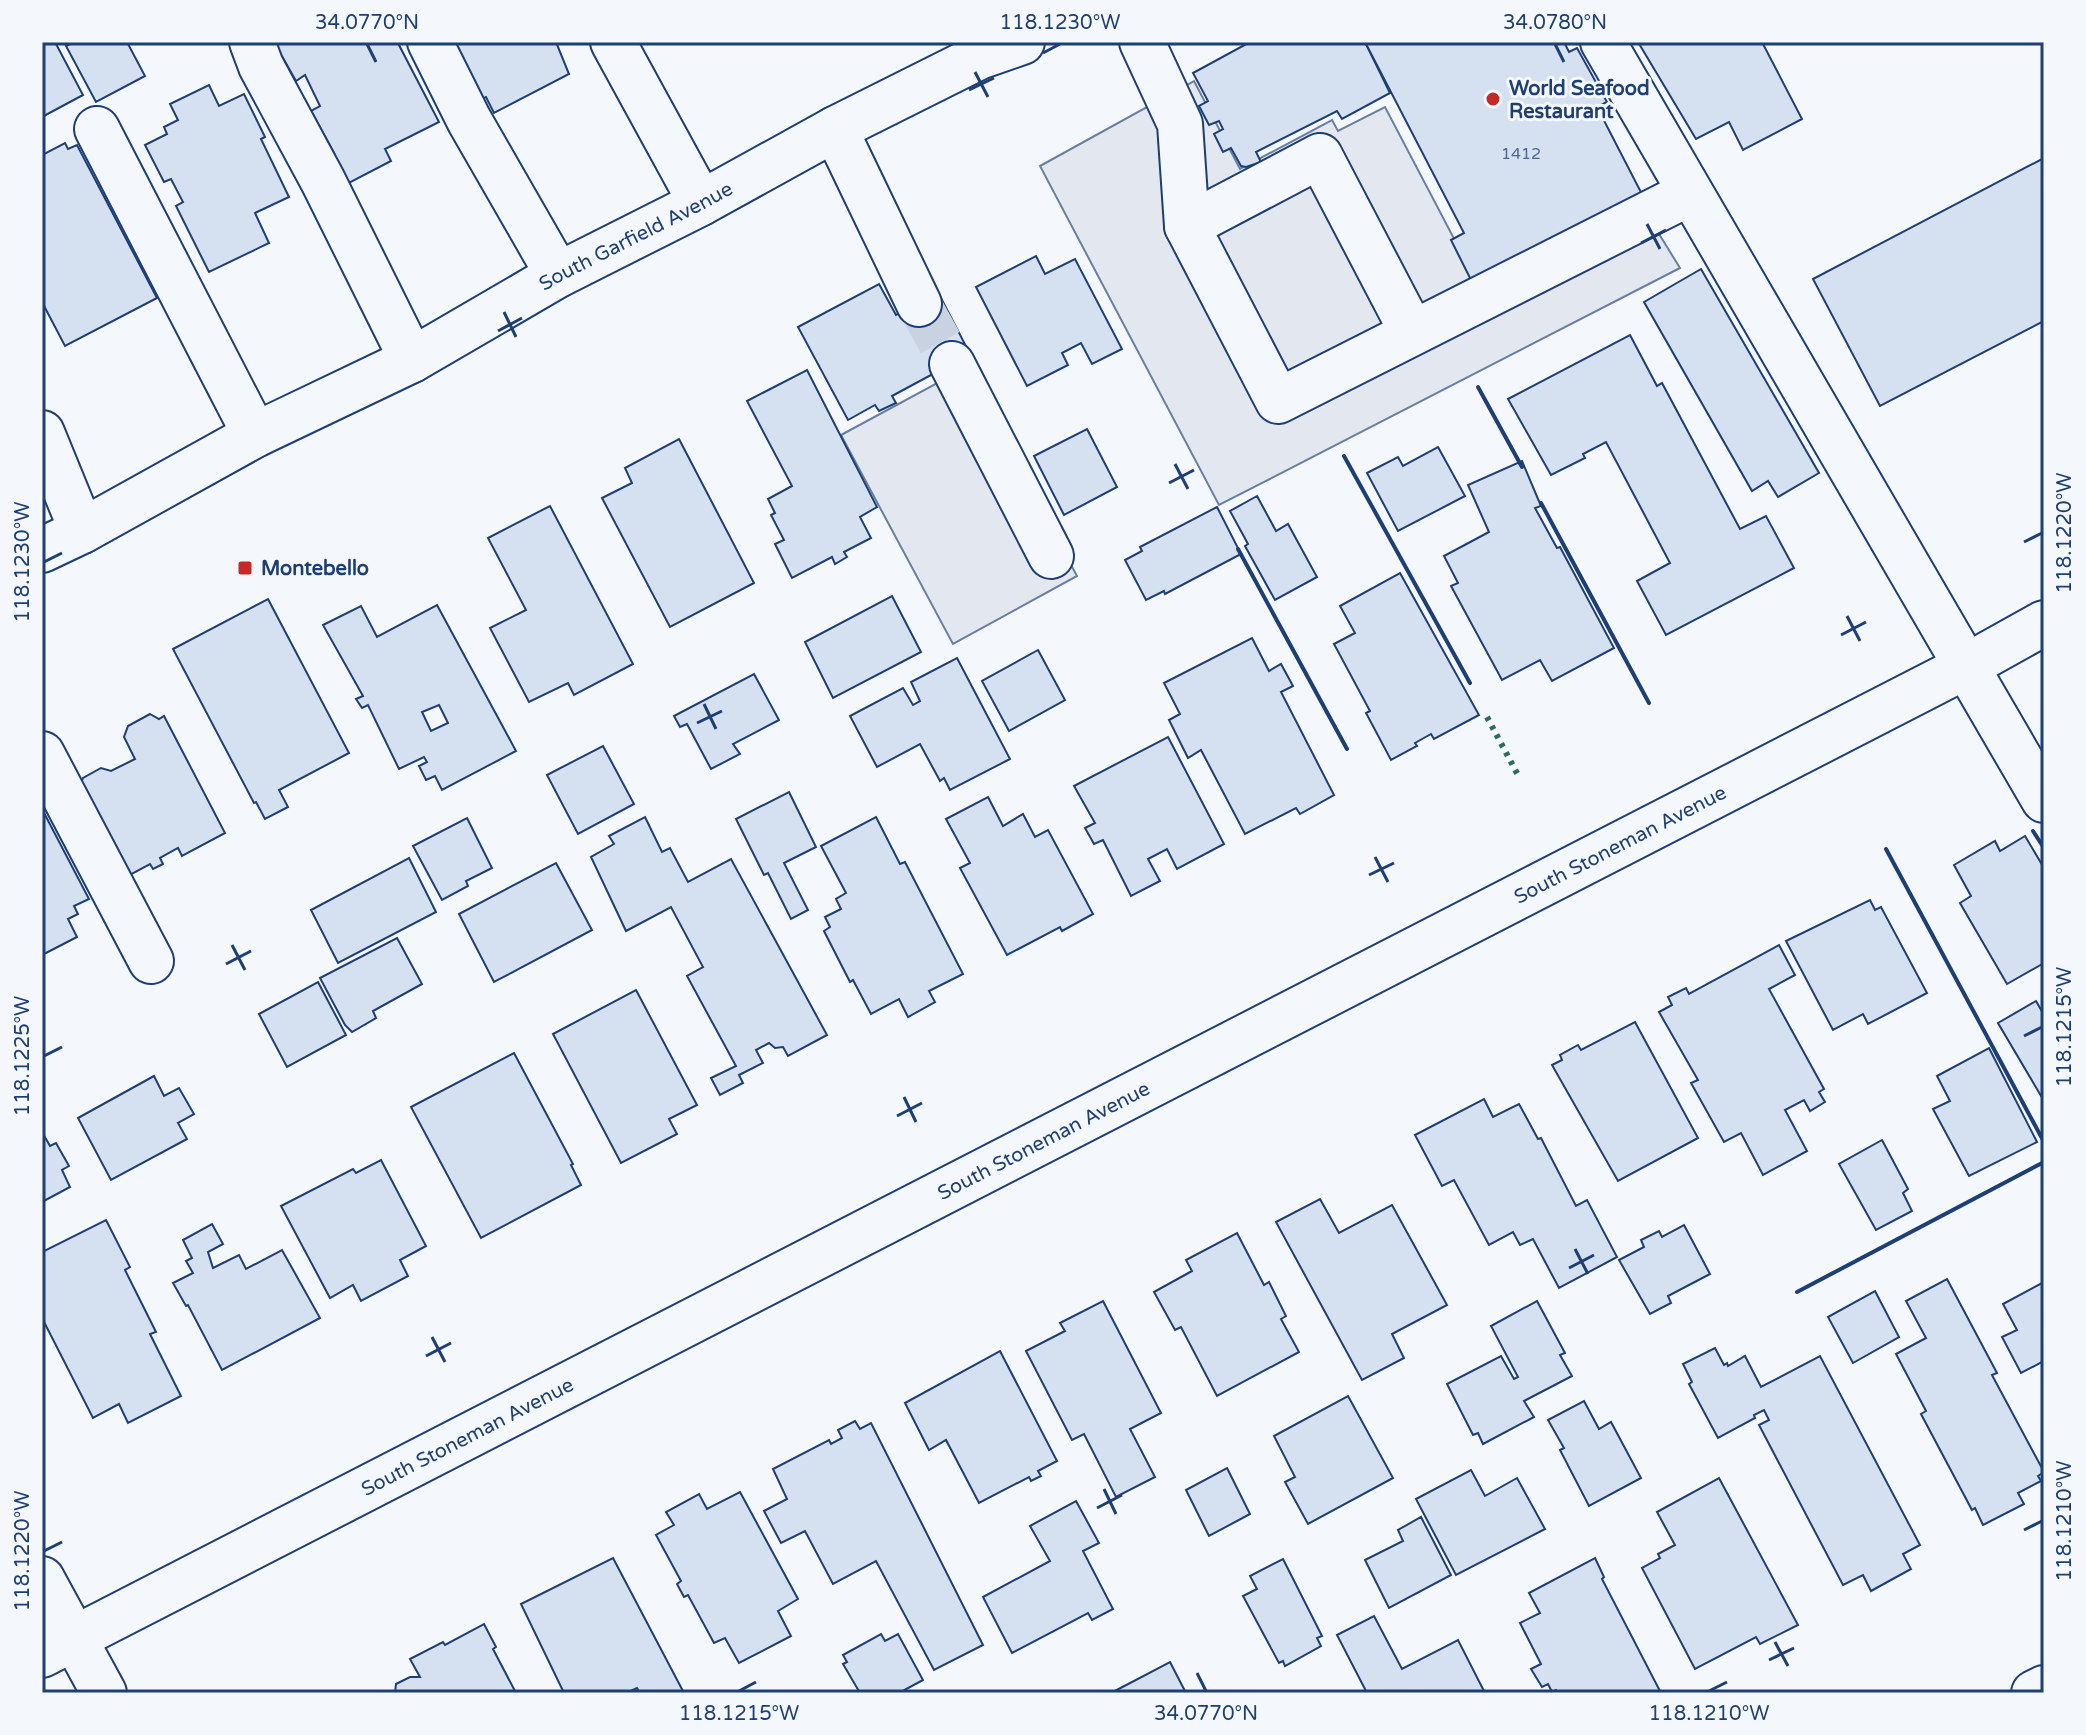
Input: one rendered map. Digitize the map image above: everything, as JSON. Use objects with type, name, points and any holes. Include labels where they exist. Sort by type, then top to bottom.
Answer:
[{"type":"street","points":[[252,42],[261,66],[323,181],[412,360]]},
{"type":"street","points":[[430,42],[469,120],[558,275]]},
{"type":"street","points":[[613,42],[701,203]]},
{"type":"street","name":"South Garfield Avenue","points":[[42,550],[255,435],[412,360],[558,275],[701,203],[975,50],[1022,42]]},
{"type":"street","points":[[1142,42],[1180,124],[1187,226],[1278,401],[1690,193]]},
{"type":"street","points":[[1603,42],[2044,800]]},
{"type":"street","points":[[97,129],[255,435]]},
{"type":"street","points":[[835,129],[919,304]]},
{"type":"street","points":[[1187,226],[1320,156],[1412,332]]},
{"type":"street","points":[[952,364],[1051,556]]},
{"type":"street","points":[[42,433],[82,531]]},
{"type":"street","name":"South Stoneman Avenue","points":[[57,1646],[1965,667],[2044,623]]},
{"type":"street","points":[[42,754],[151,961]]},
{"type":"street","points":[[42,1579],[57,1646],[104,1693]]},
{"type":"street","points":[[2034,1693],[2044,1688]]},
{"type":"shaded area","points":[[1194,81],[1240,169],[1332,120],[1338,131],[1385,107],[1482,292],[1643,208],[1680,268],[1219,505],[1040,166]]},
{"type":"shaded area","points":[[965,368],[1077,576],[953,644],[841,435]]},
{"type":"building","points":[[42,42],[55,42],[83,95],[42,117]]},
{"type":"building","points":[[74,42],[127,42],[145,76],[96,102],[66,46]]},
{"type":"building","points":[[404,42],[399,45],[439,122],[385,149],[391,161],[345,185],[330,155],[334,153],[311,111],[320,106],[305,75],[296,81],[275,44]]},
{"type":"building","points":[[451,42],[556,42],[569,74],[494,113],[486,97],[482,99]]},
{"type":"building","points":[[1250,42],[1365,42],[1390,93],[1342,119],[1337,111],[1256,152],[1261,162],[1241,166],[1231,148],[1223,152],[1214,134],[1223,129],[1219,121],[1209,125],[1199,106],[1208,101],[1193,73]]},
{"type":"building","points":[[1365,42],[1564,42],[1569,52],[1577,48],[1607,102],[1597,107],[1645,200],[1475,288],[1451,240],[1464,233]]},
{"type":"building","points":[[1638,42],[1762,42],[1802,119],[1743,150],[1729,122],[1696,139]]},
{"type":"building","points":[[209,85],[219,106],[244,94],[265,137],[261,139],[289,197],[255,213],[269,243],[209,272],[176,206],[183,202],[171,179],[164,182],[145,145],[167,134],[164,127],[178,120],[170,104]]},
{"type":"building","points":[[65,143],[68,149],[77,145],[157,298],[65,346],[42,302],[42,155]]},
{"type":"building","points":[[2044,158],[2044,321],[1880,406],[1813,279]]},
{"type":"building","points":[[1036,256],[1045,274],[1075,259],[1122,349],[1092,364],[1081,343],[1062,353],[1068,365],[1027,386],[976,287]]},
{"type":"building","points":[[1701,269],[1819,473],[1778,497],[1768,481],[1752,491],[1644,302]]},
{"type":"building","points":[[879,284],[896,315],[939,294],[970,354],[892,396],[896,403],[879,411],[875,405],[848,420],[798,327]]},
{"type":"building","points":[[1630,335],[1657,386],[1662,383],[1740,529],[1766,516],[1794,568],[1666,635],[1637,581],[1670,563],[1606,442],[1583,454],[1585,458],[1551,475],[1508,399]]},
{"type":"building","points":[[807,370],[877,507],[860,517],[871,538],[844,552],[847,557],[835,564],[832,557],[792,578],[775,544],[784,540],[771,515],[775,513],[768,499],[792,486],[747,401]]},
{"type":"building","points":[[1087,429],[1117,487],[1064,515],[1034,456]]},
{"type":"building","points":[[679,439],[754,583],[670,627],[602,498],[632,483],[625,468]]},
{"type":"building","points":[[1438,447],[1465,496],[1398,531],[1367,473],[1398,457],[1403,466]]},
{"type":"building","points":[[1522,461],[1541,506],[1535,508],[1557,548],[1560,547],[1614,648],[1552,681],[1540,660],[1502,680],[1451,586],[1458,583],[1444,556],[1489,532],[1468,485]]},
{"type":"building","points":[[1257,496],[1276,531],[1288,524],[1317,577],[1275,600],[1245,546],[1248,544],[1230,511]]},
{"type":"building","points":[[550,506],[633,664],[574,695],[568,683],[529,702],[490,628],[526,610],[488,538]]},
{"type":"building","points":[[1217,507],[1241,554],[1165,594],[1164,591],[1146,600],[1125,560],[1142,551],[1140,547]]},
{"type":"building","points":[[1400,573],[1479,715],[1434,739],[1431,734],[1415,743],[1417,746],[1391,760],[1366,713],[1370,711],[1334,644],[1355,633],[1340,606]]},
{"type":"building","points":[[892,596],[921,652],[833,698],[805,642]]},
{"type":"building","points":[[268,599],[349,753],[279,790],[288,807],[265,819],[173,649]]},
{"type":"building","points":[[437,605],[516,751],[442,790],[435,776],[426,780],[419,766],[427,762],[424,757],[399,769],[368,705],[362,708],[356,699],[363,696],[323,625],[361,606],[377,637]],"holes":[[[439,705],[448,723],[431,731],[422,712]]]},
{"type":"building","points":[[1252,638],[1269,671],[1281,664],[1293,686],[1281,692],[1334,795],[1300,814],[1296,808],[1245,834],[1201,750],[1188,758],[1169,720],[1180,714],[1164,683]]},
{"type":"building","points":[[1038,650],[1065,700],[1009,731],[982,681]]},
{"type":"building","points":[[957,658],[1010,759],[950,790],[944,778],[940,781],[920,744],[877,767],[850,716],[903,688],[913,705],[920,701],[911,682]]},
{"type":"building","points":[[754,674],[779,720],[733,744],[740,754],[711,769],[687,724],[680,727],[674,716]]},
{"type":"building","points":[[150,714],[159,719],[164,716],[225,833],[182,856],[178,848],[160,858],[163,864],[153,869],[150,864],[128,876],[78,788],[83,778],[101,768],[111,771],[135,759],[124,737],[128,726]]},
{"type":"building","points":[[1168,737],[1224,844],[1177,869],[1167,849],[1148,859],[1160,881],[1131,896],[1103,840],[1094,844],[1085,828],[1095,823],[1074,786]]},
{"type":"building","points":[[603,746],[634,804],[578,834],[547,775]]},
{"type":"building","points":[[789,792],[816,847],[784,863],[808,910],[791,919],[768,873],[764,875],[736,819]]},
{"type":"building","points":[[988,797],[1003,826],[1023,814],[1035,837],[1048,830],[1093,914],[1062,931],[1060,927],[1007,955],[960,868],[970,863],[946,819]]},
{"type":"building","points":[[42,809],[89,899],[74,906],[78,914],[68,919],[77,937],[42,955]]},
{"type":"building","points":[[645,817],[662,852],[670,848],[688,882],[731,859],[827,1035],[788,1056],[783,1047],[775,1048],[769,1043],[756,1050],[763,1063],[739,1075],[743,1083],[720,1095],[711,1078],[736,1066],[687,976],[703,967],[671,907],[626,931],[591,857],[614,844],[609,836]]},
{"type":"building","points":[[876,817],[900,864],[905,862],[963,974],[929,991],[935,1002],[908,1017],[899,999],[871,1014],[853,980],[850,982],[824,931],[830,927],[825,917],[841,909],[836,899],[846,893],[821,846]]},
{"type":"building","points":[[467,818],[492,868],[466,881],[468,886],[442,900],[413,846]]},
{"type":"building","points":[[2025,836],[2044,868],[2044,963],[2007,984],[1960,903],[1971,896],[1954,865],[1995,841],[2000,851]]},
{"type":"building","points":[[409,858],[436,912],[338,963],[311,910]]},
{"type":"building","points":[[556,863],[592,930],[494,982],[459,914]]},
{"type":"building","points":[[1870,900],[1875,910],[1881,907],[1927,993],[1868,1024],[1863,1014],[1833,1030],[1786,941]]},
{"type":"building","points":[[397,938],[422,984],[373,1011],[376,1018],[352,1032],[345,1025],[320,978]]},
{"type":"building","points":[[1779,945],[1795,975],[1769,989],[1824,1089],[1819,1092],[1825,1102],[1810,1111],[1804,1100],[1785,1110],[1807,1151],[1763,1175],[1741,1133],[1724,1142],[1691,1083],[1698,1080],[1659,1012],[1672,1005],[1668,997],[1686,988],[1689,994]]},
{"type":"building","points":[[318,982],[346,1035],[287,1067],[259,1014]]},
{"type":"building","points":[[636,990],[697,1105],[669,1119],[677,1134],[621,1163],[553,1034]]},
{"type":"building","points":[[2036,1001],[2044,1015],[2044,1101],[1998,1023]]},
{"type":"building","points":[[1635,1022],[1698,1138],[1618,1181],[1552,1065],[1562,1060],[1560,1055],[1578,1045],[1581,1050]]},
{"type":"building","points":[[1989,1048],[2037,1142],[1969,1176],[1933,1109],[1950,1101],[1937,1076]]},
{"type":"building","points":[[514,1053],[581,1185],[481,1238],[411,1107]]},
{"type":"building","points":[[154,1076],[164,1096],[179,1088],[194,1114],[178,1123],[187,1139],[111,1180],[78,1118]]},
{"type":"building","points":[[1484,1099],[1493,1117],[1519,1104],[1538,1139],[1541,1138],[1576,1206],[1587,1200],[1617,1257],[1559,1288],[1533,1239],[1520,1245],[1513,1232],[1489,1245],[1454,1180],[1442,1186],[1415,1135]]},
{"type":"building","points":[[42,1132],[50,1146],[56,1143],[69,1166],[62,1170],[70,1187],[42,1202]]},
{"type":"building","points":[[1882,1140],[1908,1189],[1903,1193],[1912,1211],[1876,1230],[1839,1164]]},
{"type":"building","points":[[381,1160],[426,1246],[400,1260],[408,1276],[361,1301],[353,1285],[330,1298],[281,1206],[353,1169],[356,1173]]},
{"type":"building","points":[[1320,1199],[1339,1233],[1392,1205],[1447,1305],[1392,1334],[1404,1358],[1362,1380],[1276,1222]]},
{"type":"building","points":[[106,1220],[130,1267],[125,1270],[156,1332],[150,1334],[181,1396],[128,1423],[119,1404],[93,1418],[42,1318],[42,1252]]},
{"type":"building","points":[[212,1224],[223,1244],[208,1252],[213,1268],[239,1255],[246,1269],[282,1250],[320,1318],[222,1370],[173,1283],[193,1273],[186,1261],[192,1258],[183,1240]]},
{"type":"building","points":[[1684,1225],[1710,1274],[1668,1296],[1671,1303],[1650,1314],[1619,1260],[1644,1247],[1641,1240],[1659,1231],[1662,1237]]},
{"type":"building","points":[[1237,1233],[1264,1285],[1269,1282],[1286,1316],[1281,1319],[1299,1352],[1217,1396],[1181,1327],[1175,1330],[1154,1292],[1192,1271],[1186,1260]]},
{"type":"building","points":[[1947,1279],[1997,1373],[1992,1375],[2044,1472],[2038,1476],[2041,1481],[2018,1493],[2024,1504],[1983,1525],[1921,1414],[1926,1411],[1896,1354],[1926,1338],[1906,1301]]},
{"type":"building","points":[[2044,1282],[2044,1361],[2021,1373],[2002,1337],[2017,1330],[2003,1304]]},
{"type":"building","points":[[1875,1291],[1899,1337],[1853,1363],[1828,1317]]},
{"type":"building","points":[[1103,1301],[1161,1413],[1130,1429],[1155,1477],[1116,1497],[1084,1434],[1072,1440],[1026,1351],[1065,1331],[1060,1323]]},
{"type":"building","points":[[1537,1301],[1565,1353],[1560,1355],[1572,1376],[1524,1401],[1534,1417],[1483,1444],[1478,1433],[1473,1435],[1447,1384],[1501,1356],[1514,1379],[1518,1377],[1491,1326]]},
{"type":"building","points":[[1715,1348],[1724,1365],[1727,1363],[1728,1366],[1745,1356],[1761,1387],[1820,1356],[1920,1545],[1903,1554],[1911,1569],[1871,1591],[1863,1575],[1843,1585],[1759,1425],[1769,1420],[1764,1410],[1718,1438],[1689,1384],[1692,1382],[1683,1364]]},
{"type":"building","points":[[1000,1351],[1057,1461],[1038,1471],[1041,1476],[1031,1481],[1029,1477],[979,1503],[946,1440],[929,1450],[905,1403]]},
{"type":"building","points":[[1348,1396],[1393,1478],[1308,1524],[1285,1482],[1295,1477],[1274,1436]]},
{"type":"building","points":[[1584,1401],[1599,1429],[1611,1422],[1641,1478],[1589,1506],[1548,1420]]},
{"type":"building","points":[[855,1421],[860,1429],[871,1423],[983,1645],[934,1670],[876,1561],[833,1584],[805,1531],[781,1543],[764,1511],[787,1499],[773,1469],[829,1440],[831,1444],[842,1438],[838,1430]]},
{"type":"building","points":[[1227,1468],[1250,1514],[1209,1536],[1186,1490]]},
{"type":"building","points":[[1471,1470],[1485,1496],[1517,1478],[1545,1529],[1456,1575],[1416,1499]]},
{"type":"building","points":[[1719,1478],[1798,1625],[1760,1644],[1756,1637],[1695,1669],[1642,1568],[1675,1545],[1657,1512]]},
{"type":"building","points":[[740,1492],[798,1599],[778,1611],[791,1636],[739,1663],[725,1638],[714,1643],[688,1595],[684,1597],[677,1584],[681,1581],[656,1535],[674,1525],[666,1512],[699,1494],[707,1509]]},
{"type":"building","points":[[1076,1501],[1099,1543],[1083,1551],[1113,1609],[1092,1620],[1088,1613],[1012,1653],[983,1597],[1050,1561],[1030,1526]]},
{"type":"building","points":[[1421,1517],[1451,1575],[1389,1608],[1365,1560],[1403,1541],[1398,1530]]},
{"type":"building","points":[[613,1558],[684,1693],[640,1693],[637,1688],[626,1693],[564,1693],[521,1604]]},
{"type":"building","points":[[1595,1558],[1604,1577],[1602,1579],[1661,1693],[1552,1692],[1548,1684],[1542,1687],[1531,1669],[1541,1664],[1520,1623],[1540,1613],[1529,1593]]},
{"type":"building","points":[[1283,1559],[1322,1636],[1317,1638],[1321,1646],[1285,1666],[1283,1661],[1279,1663],[1243,1596],[1257,1589],[1250,1576]]},
{"type":"building","points":[[1374,1616],[1402,1669],[1458,1640],[1485,1693],[1367,1693],[1337,1635]]},
{"type":"building","points":[[484,1624],[516,1693],[395,1693],[396,1684],[410,1677],[420,1677],[410,1659]]},
{"type":"building","points":[[881,1634],[885,1641],[898,1634],[923,1680],[899,1693],[860,1693],[843,1664],[847,1662],[843,1655]]},
{"type":"building","points":[[1170,1662],[1186,1693],[1111,1693]]},
{"type":"tunnel","points":[[919,304],[952,364]]},
{"type":"hedge","points":[[1487,717],[1519,777]]},
{"type":"wall","points":[[1478,387],[1522,467]]},
{"type":"wall","points":[[1344,456],[1470,683]]},
{"type":"wall","points":[[1541,503],[1649,703]]},
{"type":"wall","points":[[1238,549],[1347,749]]},
{"type":"wall","points":[[2033,831],[2044,848]]},
{"type":"wall","points":[[1886,849],[2044,1142]]},
{"type":"wall","points":[[1797,1292],[2044,1162]]},
{"type":"place","name":"World Seafood Restaurant","points":[[1493,99]]},
{"type":"place","name":"Montebello","points":[[245,568]]}]
